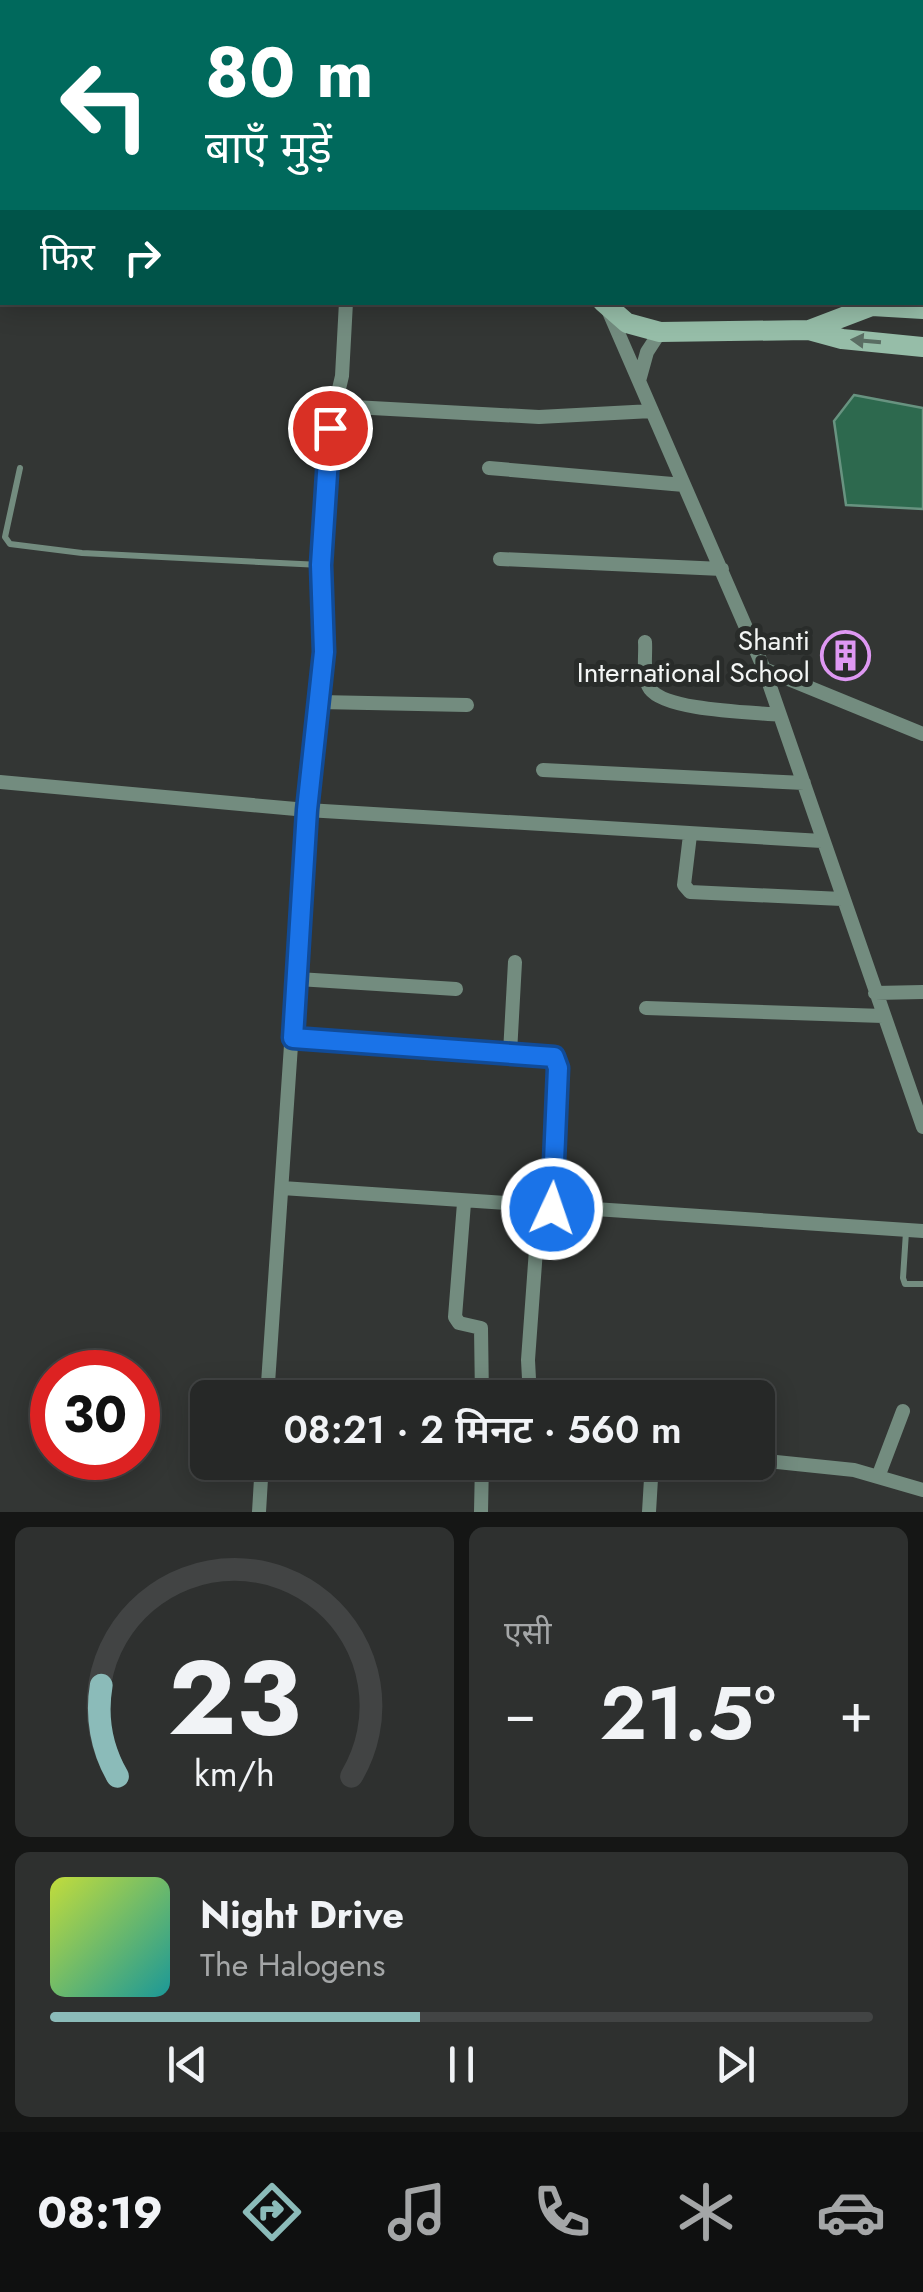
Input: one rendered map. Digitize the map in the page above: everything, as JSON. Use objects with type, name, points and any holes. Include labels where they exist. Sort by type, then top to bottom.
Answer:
[{"type":"main road","points":[[809,330],[872,306],[923,309]]},
{"type":"main road","points":[[606,307],[627,323],[660,332],[809,330],[842,339],[923,347]]},
{"type":"street","points":[[267,1380],[307,810],[324,652],[321,565],[346,305]]},
{"type":"street","points":[[606,307],[764,668],[923,1127]]},
{"type":"street","points":[[639,380],[660,332]]},
{"type":"street","points":[[335,406],[554,418],[652,411]]},
{"type":"street","points":[[490,468],[684,484]]},
{"type":"street","points":[[500,559],[722,569]]},
{"type":"street","points":[[646,642],[647,683],[658,695],[706,707],[780,714]]},
{"type":"street","points":[[764,668],[923,734]]},
{"type":"street","points":[[320,702],[467,705]]},
{"type":"street","points":[[543,770],[804,783]]},
{"type":"street","points":[[0,782],[307,810],[822,841]]},
{"type":"street","points":[[690,835],[684,885],[690,892],[842,899]]},
{"type":"street","points":[[510,1054],[515,962]]},
{"type":"street","points":[[298,979],[456,989]]},
{"type":"street","points":[[876,993],[923,992]]},
{"type":"street","points":[[646,1008],[883,1016]]},
{"type":"street","points":[[293,1038],[549,1056],[558,1061],[529,1380]]},
{"type":"street","points":[[282,1188],[546,1209],[923,1231]]},
{"type":"street","points":[[464,1203],[455,1317],[459,1323],[481,1328],[482,1380]]},
{"type":"street","points":[[878,1477],[903,1411]]},
{"type":"street","points":[[775,1461],[832,1466],[923,1490]]},
{"type":"street","points":[[259,1512],[261,1480]]},
{"type":"street","points":[[481,1512],[482,1480]]},
{"type":"street","points":[[650,1512],[651,1480]]},
{"type":"lane","points":[[20,468],[5,537],[10,544],[321,565]]},
{"type":"lane","points":[[906,1230],[902,1278],[905,1284],[923,1284]]},
{"type":"shaded area","points":[[854,395],[923,408],[923,509],[846,505],[834,421]]},
{"type":"place","name":"Shanti International School","points":[[845,656]]},
{"type":"route","points":[[330,428],[321,565],[324,652],[307,810],[293,1038],[554,1057],[558,1068],[552,1209]]}]
